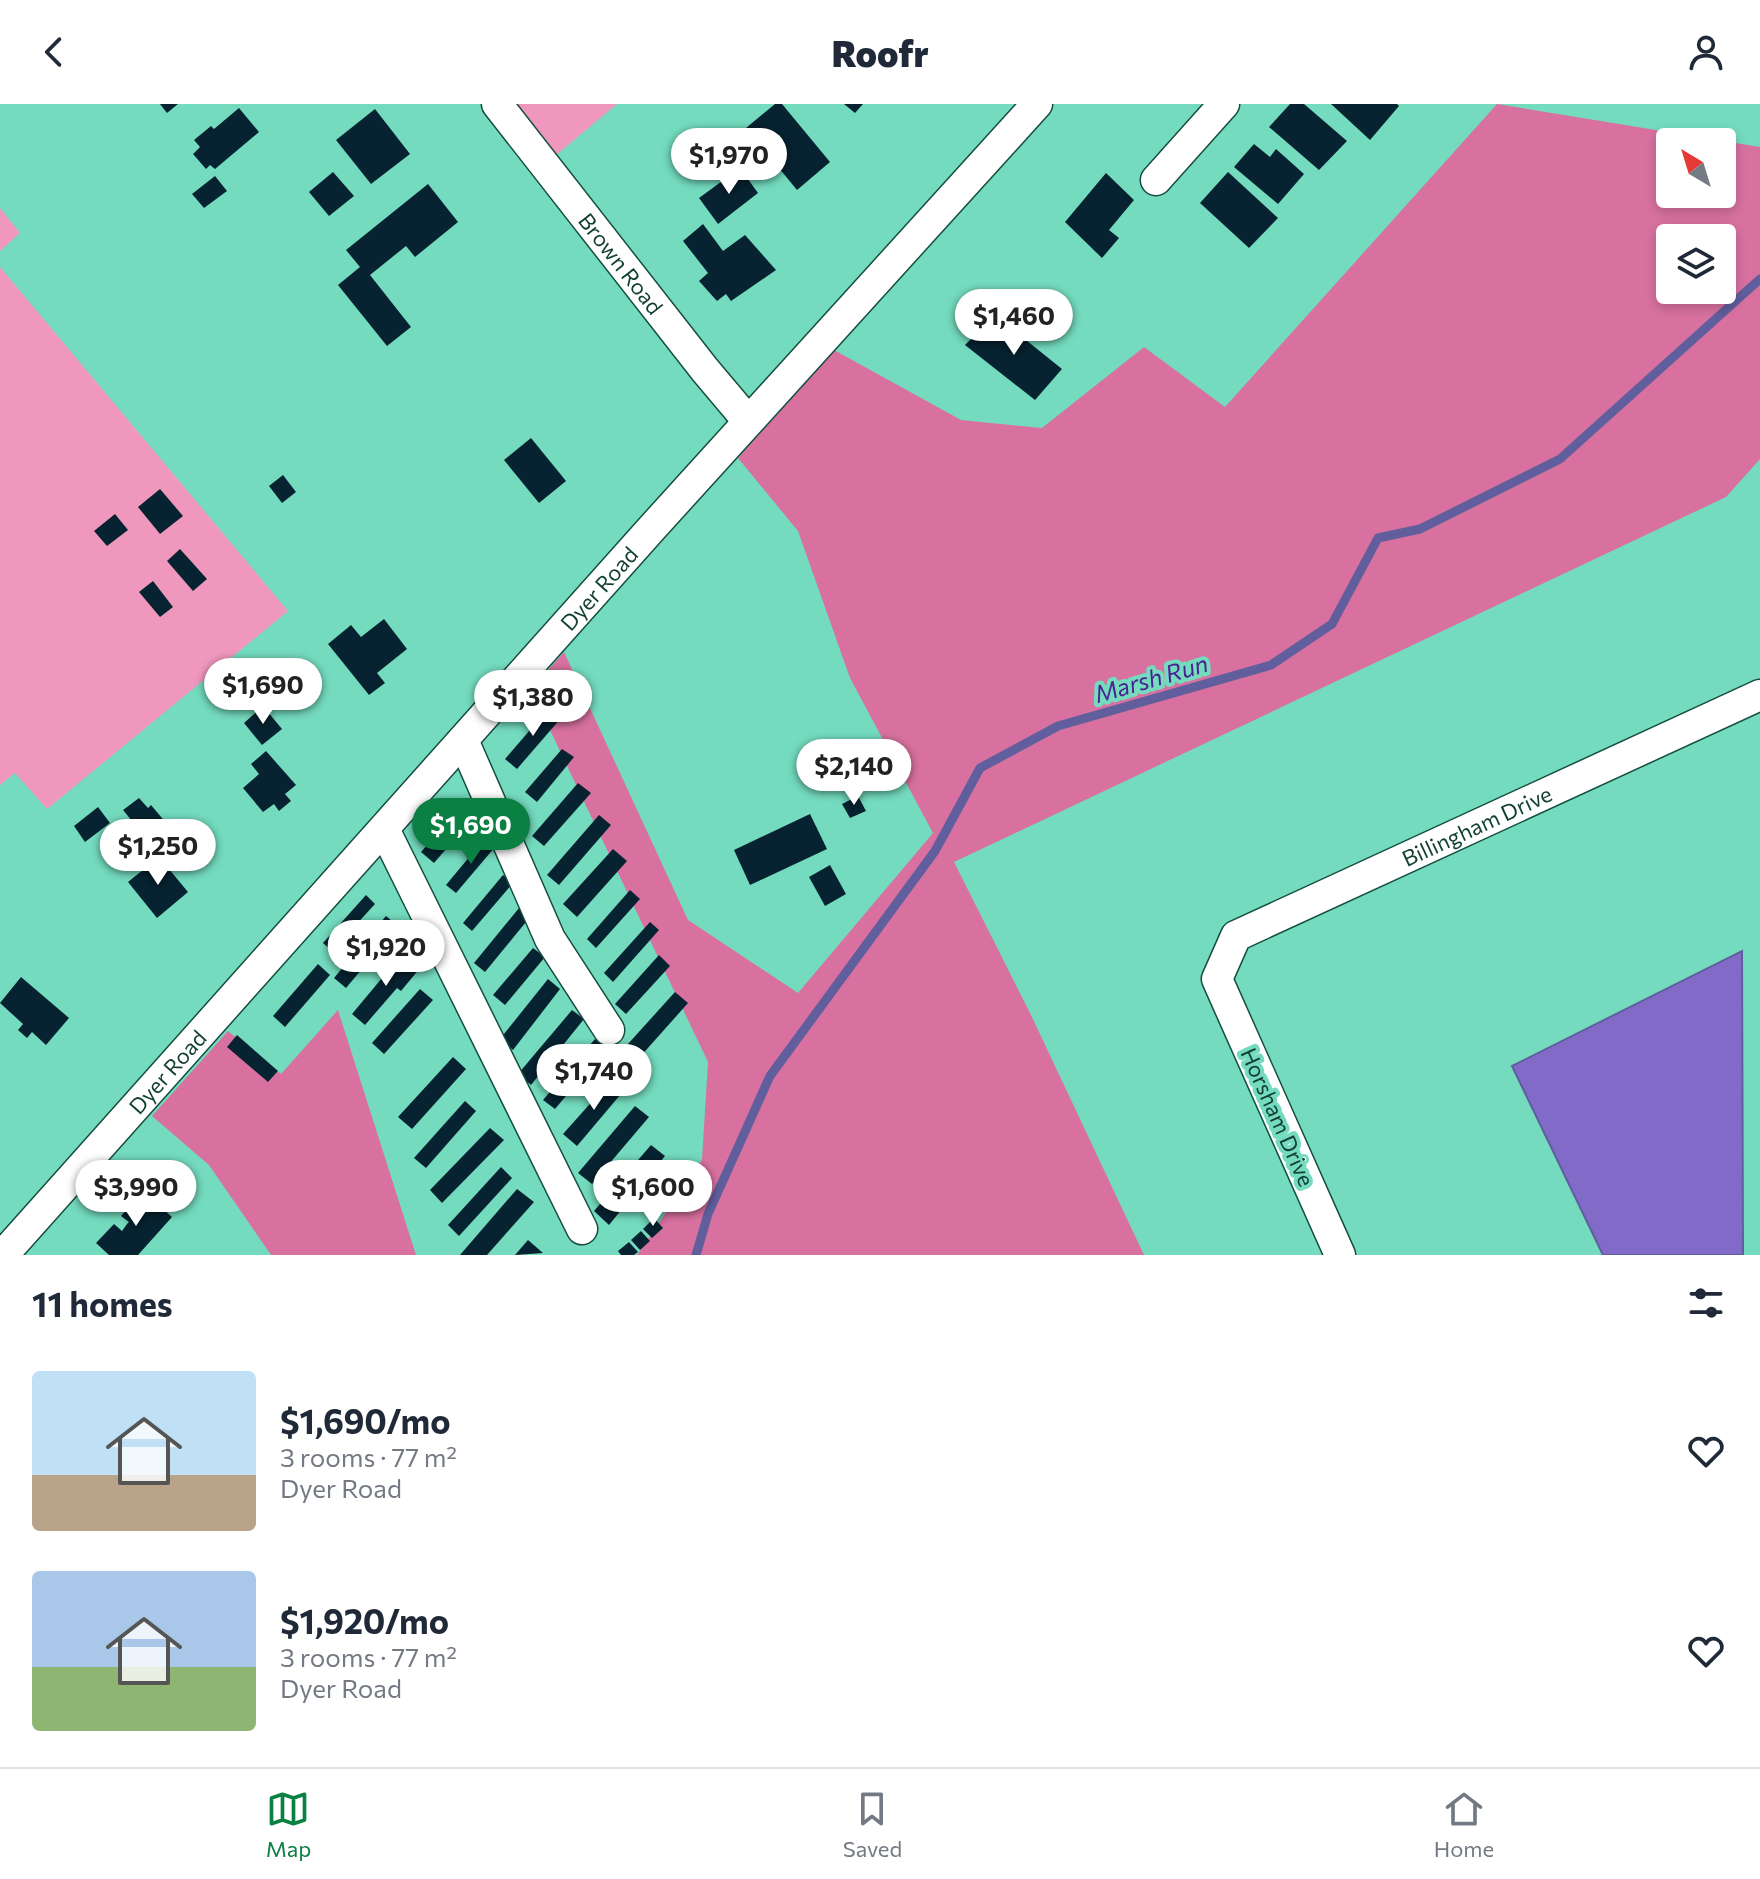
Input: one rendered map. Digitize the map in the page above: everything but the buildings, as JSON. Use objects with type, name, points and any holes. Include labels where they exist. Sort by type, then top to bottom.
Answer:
[{"type":"street","name":"Brown Road","points":[[497,104],[748,421]]},
{"type":"street","name":"Dyer Road","points":[[3,1255],[748,421],[1037,104]]},
{"type":"street","points":[[1156,180],[1224,104]]},
{"type":"street","name":"Billingham Drive","points":[[1217,979],[1236,936],[1760,695]]},
{"type":"street","points":[[463,740],[550,939],[609,1030]]},
{"type":"street","points":[[384,829],[582,1229]]},
{"type":"street","name":"Horsham Drive","points":[[1217,979],[1340,1255]]},
{"type":"shaded area","points":[[515,104],[617,104],[556,155]]},
{"type":"shaded area","points":[[1497,104],[1656,130],[1656,208],[1736,208],[1736,143],[1760,147],[1760,459],[1726,497],[954,862],[1031,1015],[1144,1255],[637,1255],[702,1160],[708,1062],[531,690],[564,652],[688,920],[798,993],[933,833],[850,678],[798,531],[738,458],[834,350],[961,420],[1042,428],[1144,347],[1225,407]]},
{"type":"shaded area","points":[[0,208],[20,233],[0,251]]},
{"type":"shaded area","points":[[0,267],[288,611],[47,809],[15,773],[0,785]]},
{"type":"shaded area","points":[[1742,951],[1743,1255],[1603,1255],[1512,1066]]},
{"type":"shaded area","points":[[338,1010],[416,1255],[271,1255],[209,1165],[152,1116],[228,1031],[281,1074]]},
{"type":"waterway","name":"Marsh Run","points":[[696,1255],[708,1214],[770,1076],[935,851],[980,768],[1058,726],[1271,665],[1332,624],[1378,538],[1420,529],[1560,459],[1760,279]]}]
